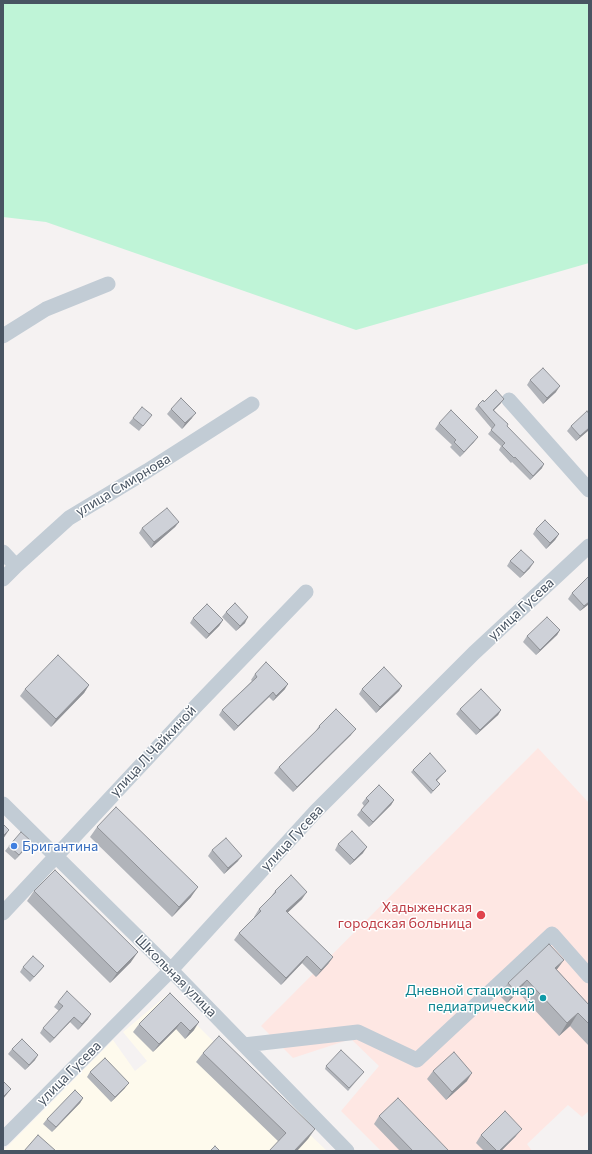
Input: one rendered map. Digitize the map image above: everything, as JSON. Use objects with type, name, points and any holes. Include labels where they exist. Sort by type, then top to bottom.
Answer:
[{"type":"street","points":[[3,336],[46,309],[108,284]]},
{"type":"street","points":[[509,400],[589,490]]},
{"type":"street","name":"улица Смирнова","points":[[3,579],[69,518],[147,471],[252,404]]},
{"type":"street","name":"улица Гусева","points":[[3,1139],[171,970],[322,806],[474,653],[589,546]]},
{"type":"street","points":[[3,552],[16,566]]},
{"type":"street","name":"улица Л.Чайкиной","points":[[3,913],[198,704],[306,592]]},
{"type":"street","name":"Школьная улица","points":[[3,804],[171,970],[347,1151]]},
{"type":"street","points":[[244,1045],[358,1032],[417,1060],[552,934],[589,976]]},
{"type":"shaded area","name":"Хадыженская городская больница","points":[[538,748],[589,803],[589,1111],[582,1117],[568,1105],[527,1144],[532,1151],[381,1151],[341,1111],[379,1066],[351,1039],[293,1058],[261,1026]]},
{"type":"shaded area","points":[[167,995],[291,1119],[299,1112],[312,1124],[305,1130],[327,1151],[3,1151],[113,1040],[135,1071],[147,1061],[123,1032]]},
{"type":"green space","points":[[3,3],[589,3],[589,263],[356,330],[46,222],[3,217]]},
{"type":"building","points":[[543,368],[560,386],[547,398],[530,380]]},
{"type":"building","points":[[496,390],[504,399],[493,410],[508,424],[507,426],[544,464],[533,476],[502,446],[505,443],[491,430],[495,425],[478,405],[483,400],[484,402]]},
{"type":"building","points":[[181,398],[196,413],[185,423],[171,409]]},
{"type":"building","points":[[142,407],[152,415],[143,426],[133,418]]},
{"type":"building","points":[[451,410],[478,437],[464,452],[454,442],[456,440],[439,423]]},
{"type":"building","points":[[587,411],[589,414],[589,428],[580,436],[571,426]]},
{"type":"building","points":[[167,508],[179,522],[154,542],[142,528]]},
{"type":"building","points":[[545,520],[559,534],[550,543],[536,529]]},
{"type":"building","points":[[521,550],[534,562],[524,573],[510,561]]},
{"type":"building","points":[[589,576],[589,602],[584,606],[572,593]]},
{"type":"building","points":[[235,603],[248,617],[240,626],[226,612]]},
{"type":"building","points":[[207,604],[223,620],[209,634],[193,618]]},
{"type":"building","points":[[547,617],[560,630],[540,650],[527,636]]},
{"type":"building","points":[[58,655],[89,685],[56,719],[25,689]]},
{"type":"building","points":[[266,662],[288,684],[276,696],[273,692],[238,726],[222,710],[257,677],[255,674]]},
{"type":"building","points":[[384,667],[402,686],[380,707],[362,689]]},
{"type":"building","points":[[481,689],[501,710],[480,730],[460,709]]},
{"type":"building","points":[[336,709],[356,729],[297,787],[279,767],[320,727],[319,726]]},
{"type":"building","points":[[430,753],[446,771],[436,780],[440,784],[433,791],[413,770]]},
{"type":"building","points":[[379,785],[394,800],[373,822],[361,810],[369,801],[366,798]]},
{"type":"building","points":[[116,807],[198,887],[179,907],[97,827]]},
{"type":"building","points":[[3,824],[9,830],[3,836]]},
{"type":"building","points":[[352,831],[367,847],[354,860],[338,844]]},
{"type":"building","points":[[21,832],[31,841],[19,855],[9,846]]},
{"type":"building","points":[[226,838],[242,856],[228,868],[212,850]]},
{"type":"building","points":[[55,870],[138,952],[117,973],[34,891]]},
{"type":"building","points":[[291,875],[307,892],[286,911],[333,957],[321,970],[307,956],[286,978],[239,933],[261,911],[259,909]]},
{"type":"building","points":[[549,944],[564,960],[555,968],[589,1005],[589,1024],[578,1013],[567,1023],[527,980],[515,991],[508,983]]},
{"type":"building","points":[[33,956],[44,966],[34,977],[23,967]]},
{"type":"building","points":[[67,991],[91,1014],[82,1024],[74,1017],[54,1038],[43,1028],[63,1006],[58,1002]]},
{"type":"building","points":[[170,993],[199,1022],[190,1031],[181,1022],[159,1044],[139,1024]]},
{"type":"building","points":[[219,1036],[315,1129],[294,1151],[269,1151],[286,1133],[203,1053]]},
{"type":"building","points":[[22,1039],[38,1055],[29,1065],[12,1049]]},
{"type":"building","points":[[341,1050],[364,1072],[349,1088],[326,1066]]},
{"type":"building","points":[[454,1052],[472,1073],[452,1092],[433,1071]]},
{"type":"building","points":[[105,1058],[129,1083],[115,1097],[90,1072]]},
{"type":"building","points":[[3,1081],[11,1089],[3,1097]]},
{"type":"building","points":[[75,1090],[83,1098],[56,1127],[47,1119]]},
{"type":"building","points":[[398,1098],[449,1151],[413,1151],[379,1116]]},
{"type":"building","points":[[505,1111],[522,1129],[499,1151],[497,1151],[481,1135]]},
{"type":"building","points":[[38,1135],[56,1151],[24,1151]]},
{"type":"building","points":[[215,1146],[220,1151],[210,1151]]},
{"type":"place","name":"Бригантина","points":[[14,846]]},
{"type":"place","name":"Хадыженская городская больница","points":[[481,915]]},
{"type":"place","name":"Дневной стационар педиатрический","points":[[543,998]]}]
